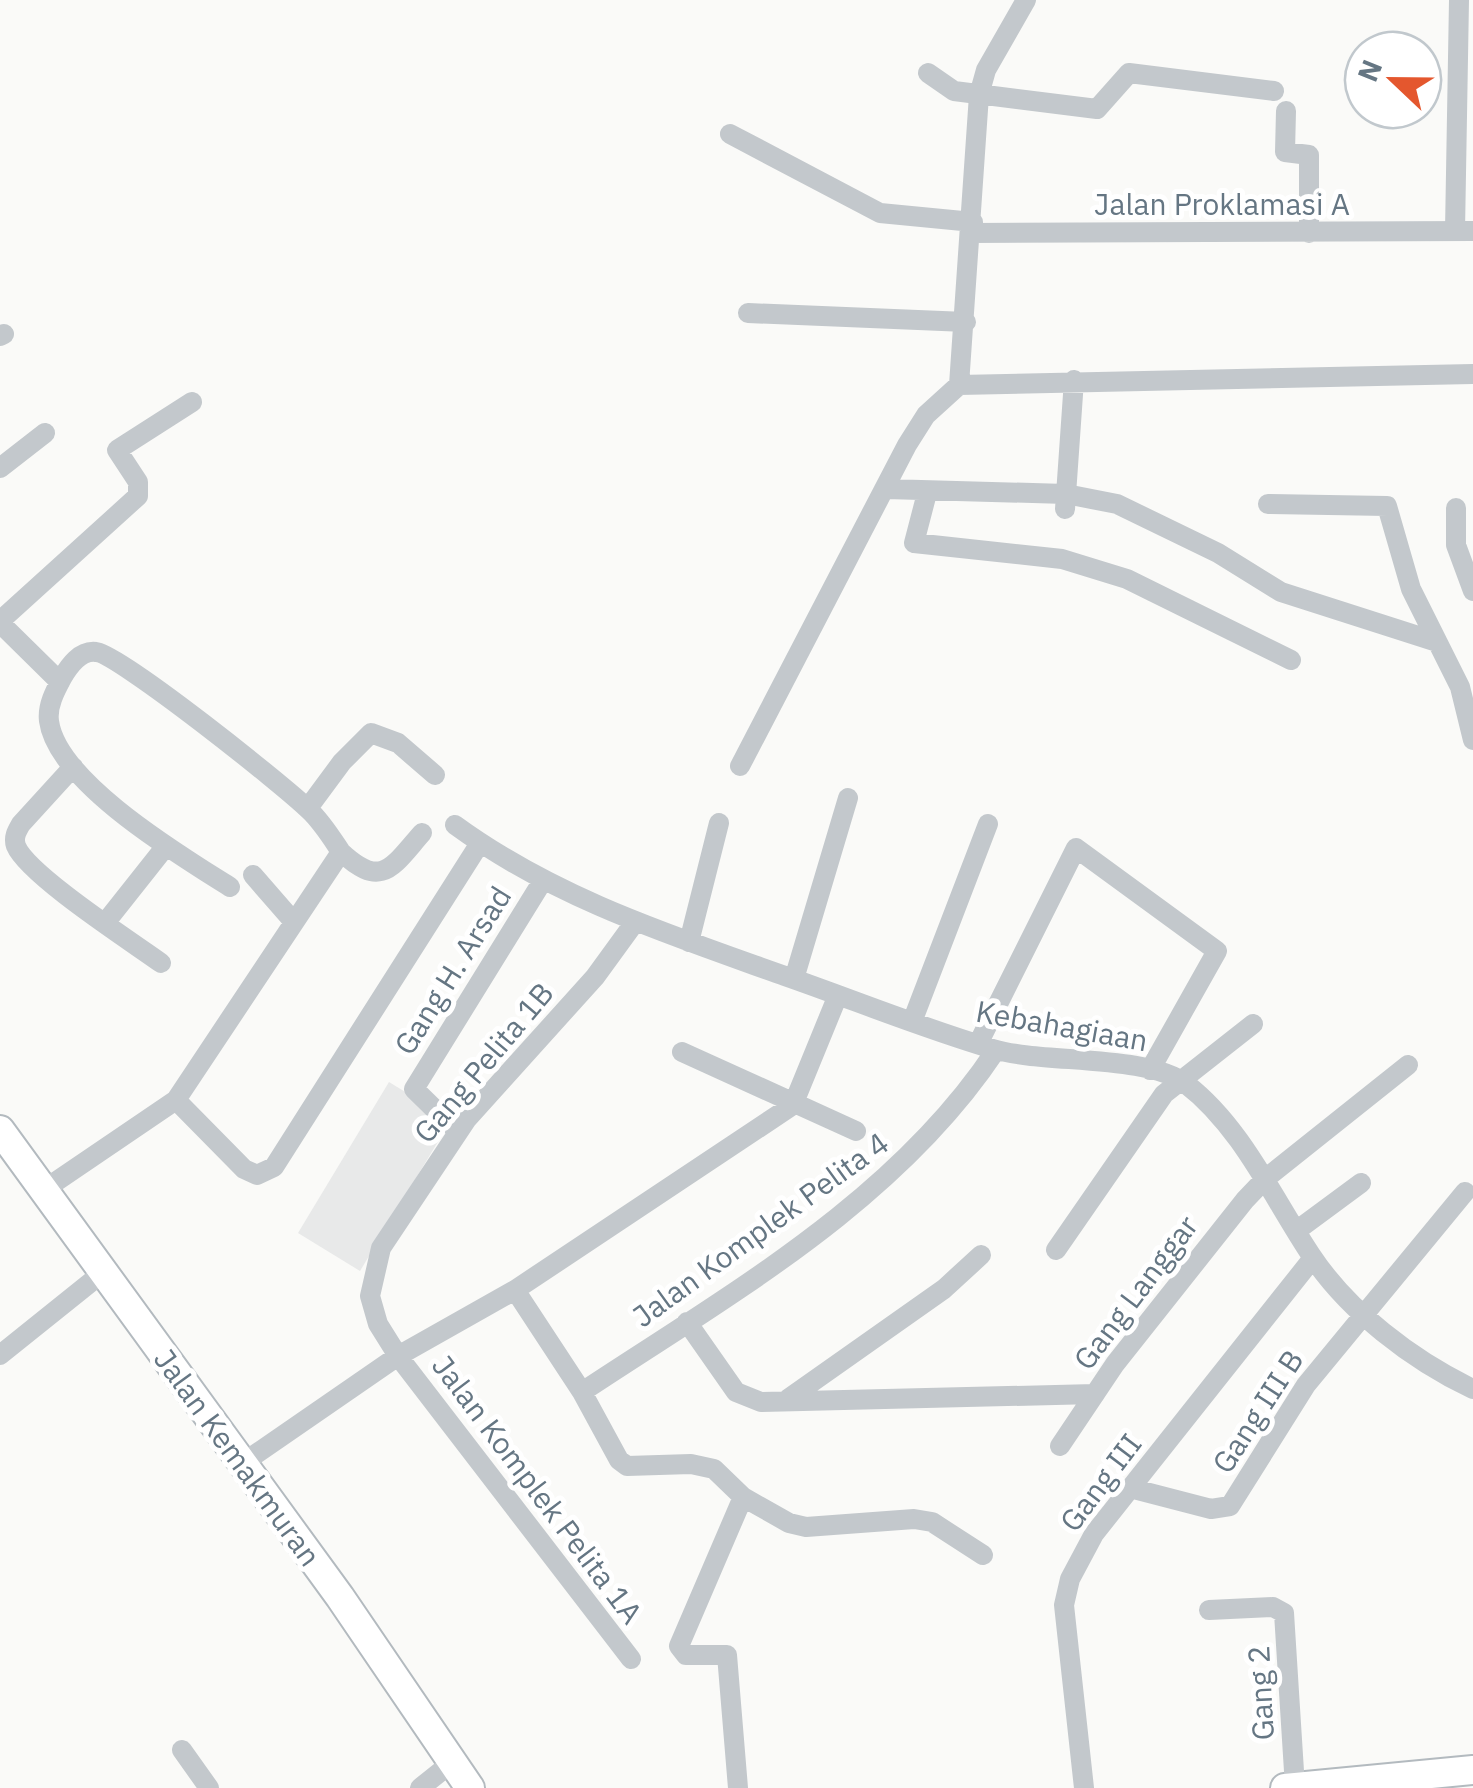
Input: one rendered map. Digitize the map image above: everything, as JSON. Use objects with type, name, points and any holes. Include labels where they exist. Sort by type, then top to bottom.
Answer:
[{"type":"street","points":[[740,766],[926,415],[958,385],[966,322],[980,95],[986,70],[1026,0]]},
{"type":"street","points":[[1460,0],[1464,231]]},
{"type":"street","points":[[928,73],[954,92],[1100,108],[1128,73],[1274,91]]},
{"type":"street","points":[[1286,111],[1285,152],[1308,155],[1309,233]]},
{"type":"street","name":"Jalan Proklamasi A","points":[[730,134],[880,213],[972,227],[1309,233],[1464,231]]},
{"type":"street","points":[[748,313],[966,322]]},
{"type":"street","points":[[958,385],[1473,374]]},
{"type":"street","points":[[1066,501],[1074,380]]},
{"type":"street","points":[[60,682],[0,622],[138,496],[138,482],[117,450],[192,402]]},
{"type":"street","points":[[0,468],[45,433]]},
{"type":"street","points":[[886,490],[1117,504],[1281,592],[1437,642]]},
{"type":"street","points":[[927,492],[914,543],[1062,559],[1127,578],[1291,660]]},
{"type":"street","points":[[1268,504],[1388,506],[1411,589],[1460,687],[1473,740]]},
{"type":"street","points":[[1456,508],[1456,545],[1473,591]]},
{"type":"street","points":[[230,887],[166,846],[73,767],[54,738],[49,719],[60,682],[82,654],[94,651],[108,656],[308,808],[356,866],[376,874],[386,872],[422,832]]},
{"type":"street","points":[[308,808],[342,762],[372,733],[398,743],[434,775]]},
{"type":"street","points":[[73,767],[20,824],[15,842],[42,874],[161,963]]},
{"type":"street","points":[[794,979],[848,798]]},
{"type":"street","points":[[690,942],[720,823]]},
{"type":"street","points":[[912,1022],[988,824]]},
{"type":"street","name":"Kebahagiaan","points":[[455,825],[542,882],[636,922],[912,1022],[987,1047],[1150,1070],[1184,1082]]},
{"type":"street","points":[[176,1100],[244,1169],[257,1175],[274,1167],[480,843]]},
{"type":"street","points":[[105,922],[166,846]]},
{"type":"street","name":"Jalan Komplek Pelita 4","points":[[582,1392],[826,1225],[914,1154],[987,1047],[1076,848],[1217,950],[1150,1070]]},
{"type":"street","points":[[45,1189],[176,1100],[341,852]]},
{"type":"street","points":[[254,875],[293,921]]},
{"type":"street","name":"Gang H. Arsad","points":[[458,1132],[414,1089],[542,882]]},
{"type":"street","name":"Gang Pelita 1B","points":[[398,1356],[378,1324],[370,1296],[381,1248],[458,1132],[595,977],[636,922]]},
{"type":"street","points":[[240,1465],[398,1356],[515,1290],[792,1105],[838,995]]},
{"type":"street","points":[[1056,1250],[1164,1094],[1253,1024]]},
{"type":"street","points":[[682,1052],[856,1131]]},
{"type":"street","name":"Gang Langgar","points":[[1060,1446],[1209,1241],[1265,1179],[1408,1065]]},
{"type":"street","points":[[1184,1082],[1265,1179],[1313,1258],[1361,1313],[1473,1389]]},
{"type":"street","name":"Jalan Kemakmuran","points":[[0,1130],[106,1270],[240,1465],[455,1760],[470,1788]]},
{"type":"street","points":[[1296,1231],[1361,1182]]},
{"type":"street","points":[[1361,1313],[1465,1192]]},
{"type":"street","points":[[786,1400],[944,1290],[981,1255]]},
{"type":"street","name":"Gang III","points":[[1084,1788],[1065,1593],[1094,1534],[1313,1258]]},
{"type":"street","points":[[0,1355],[106,1270]]},
{"type":"street","points":[[515,1290],[582,1392],[618,1460],[639,1468],[701,1465],[714,1469],[743,1497],[789,1523],[806,1527],[914,1519],[932,1522],[983,1555]]},
{"type":"street","name":"Gang III B","points":[[1130,1488],[1211,1509],[1230,1506],[1306,1385],[1361,1313]]},
{"type":"street","points":[[687,1322],[736,1392],[761,1402],[1096,1394]]},
{"type":"street","name":"Jalan Komplek Pelita 1A","points":[[398,1356],[631,1659]]},
{"type":"street","points":[[738,1788],[727,1655],[686,1655],[679,1646],[743,1497]]},
{"type":"street","name":"Gang 2","points":[[1210,1610],[1272,1607],[1284,1612],[1295,1787]]},
{"type":"street","points":[[182,1750],[209,1788]]},
{"type":"street","points":[[420,1788],[455,1760]]},
{"type":"street","points":[[1285,1788],[1406,1782],[1473,1770]]},
{"type":"shaded area","points":[[389,1082],[451,1120],[360,1271],[298,1233]]}]
